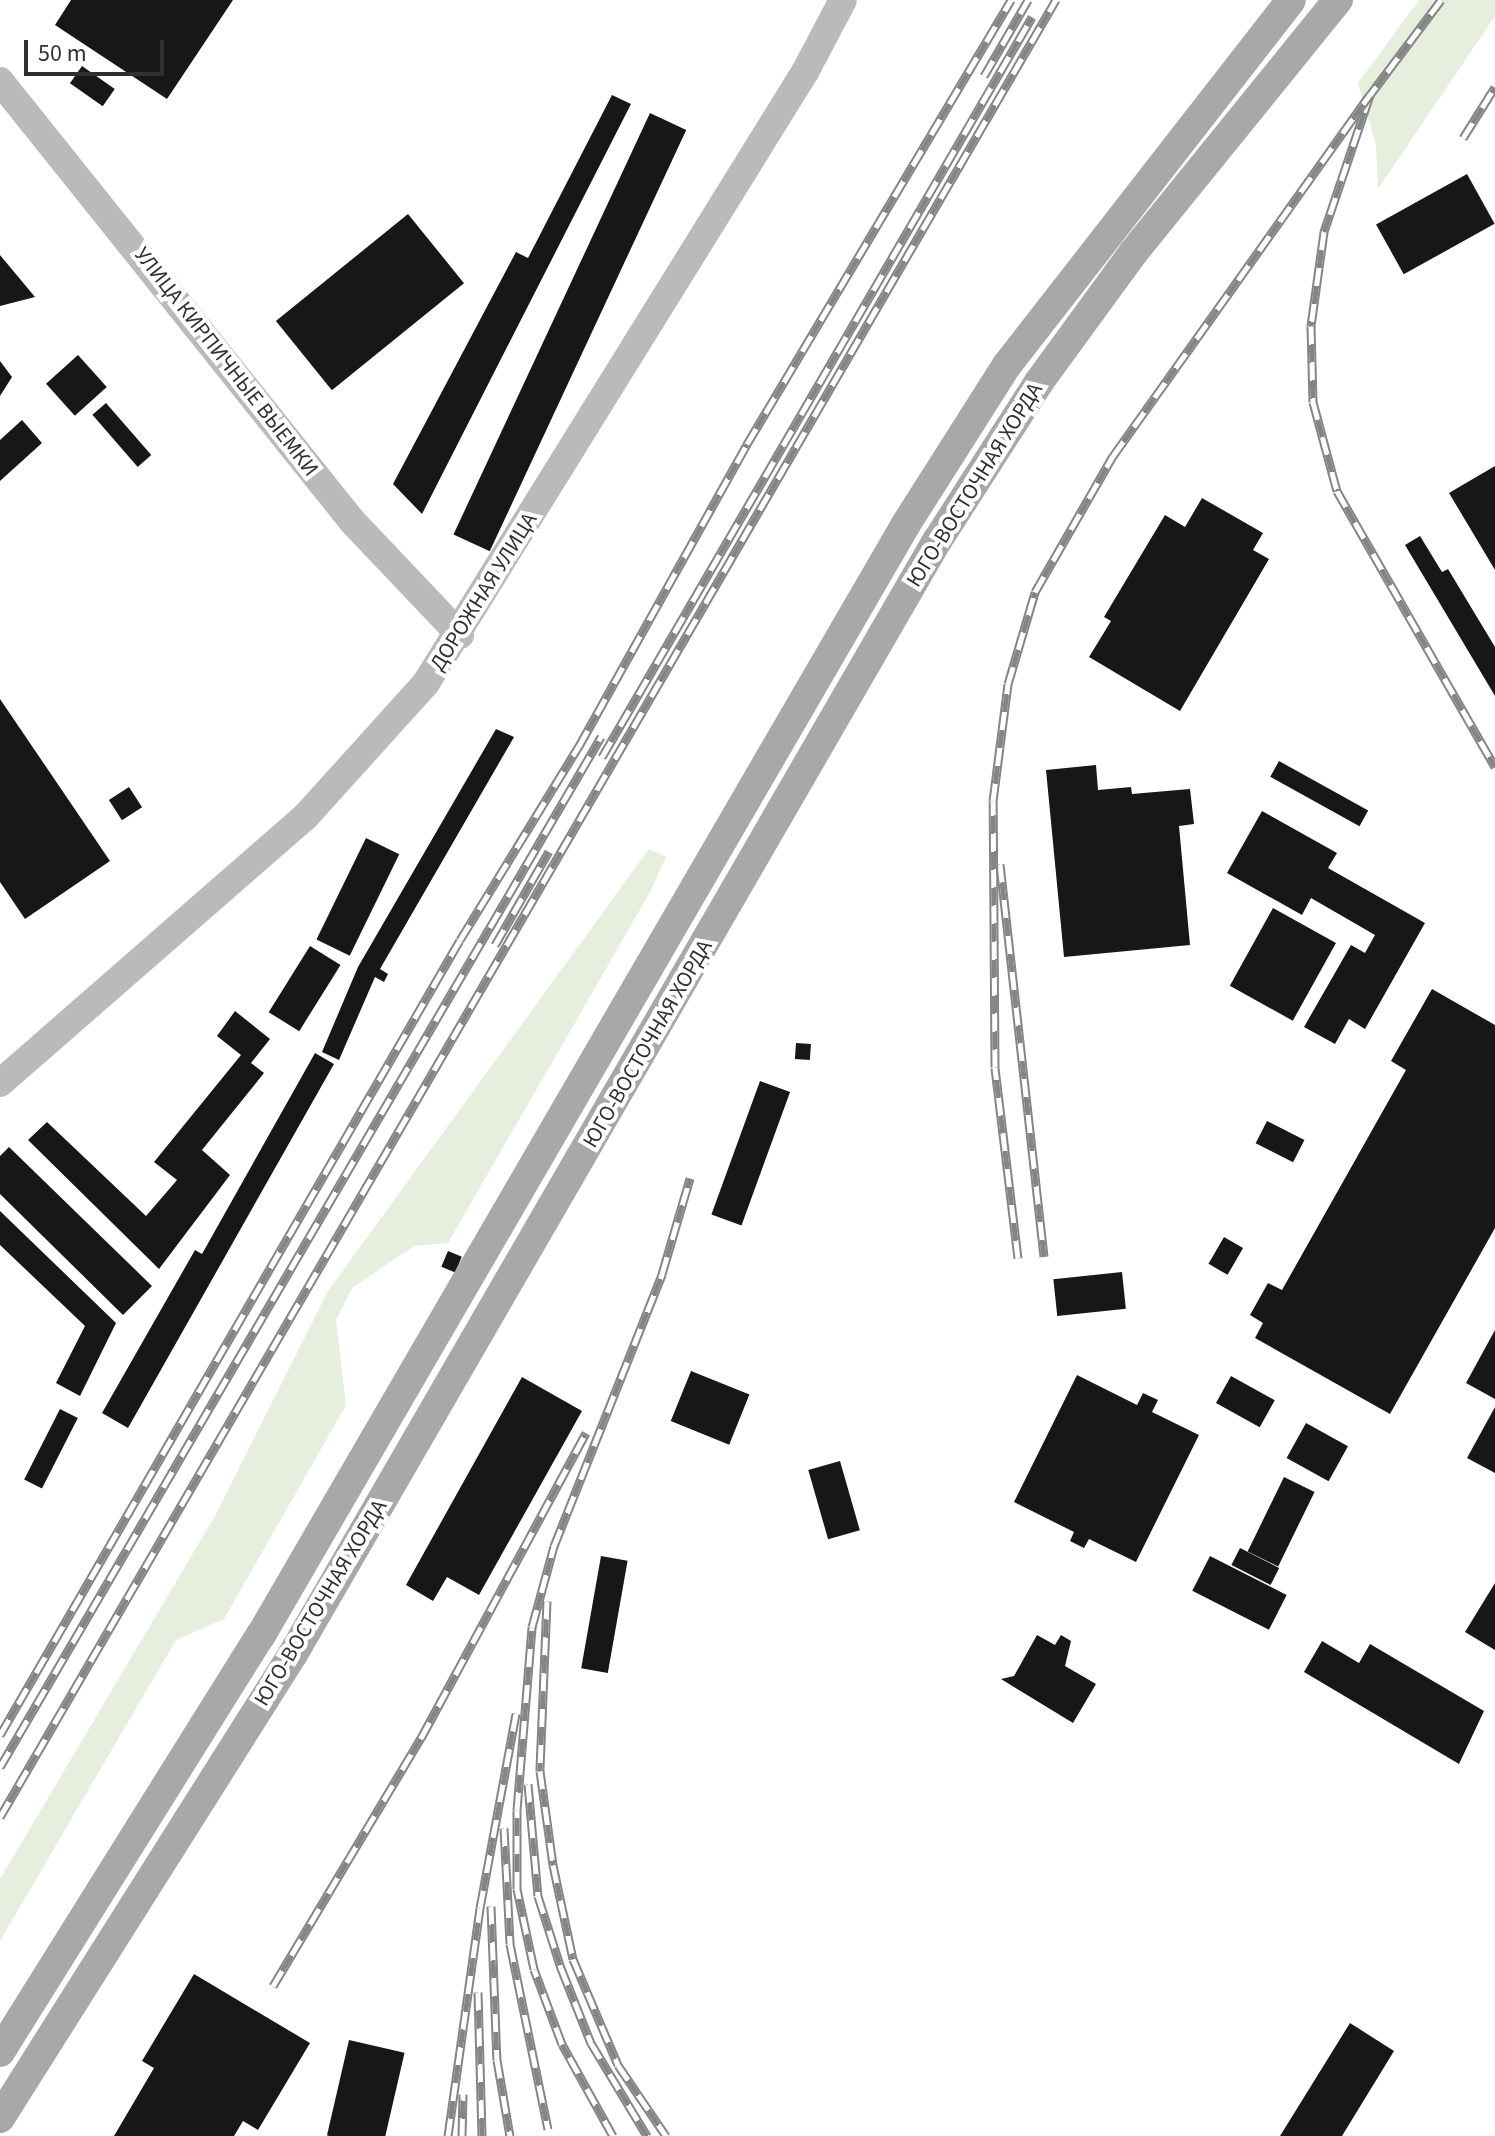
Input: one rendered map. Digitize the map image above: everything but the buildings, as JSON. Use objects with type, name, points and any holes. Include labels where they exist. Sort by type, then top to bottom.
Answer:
[{"type":"main road","name":"ДОРОЖНАЯ УЛИЦА","points":[[0,1083],[306,816],[375,744],[460,635],[805,72],[843,0]]},
{"type":"main road","name":"ЮГО-ВОСТОЧНАЯ ХОРДА","points":[[0,2052],[261,1635],[906,524],[1007,365],[1291,0]]},
{"type":"main road","name":"ЮГО-ВОСТОЧНАЯ ХОРДА","points":[[0,2118],[293,1654],[937,541],[1039,382],[1133,253],[1338,0]]},
{"type":"main road","name":"УЛИЦА КИРПИЧНЫЕ ВЫЕМКИ","points":[[0,81],[352,521],[460,635]]},
{"type":"main road","points":[[5,2136],[44,2047]]},
{"type":"green space","points":[[1419,0],[1495,0],[1495,16],[1378,189],[1376,145],[1358,83]]},
{"type":"green space","points":[[649,849],[666,857],[649,894],[448,1243],[414,1246],[352,1288],[336,1320],[346,1405],[224,1619],[176,1640],[0,1941],[0,1879],[215,1516],[328,1291]]},
{"type":"railway","points":[[0,1735],[460,940],[579,746],[747,444],[1011,0]]},
{"type":"railway","points":[[984,76],[1028,0]]},
{"type":"railway","points":[[0,1817],[1056,0]]},
{"type":"railway","points":[[1441,0],[1370,95],[1324,232],[1311,326],[1313,402],[1337,491],[1495,767]]},
{"type":"railway","points":[[602,757],[1032,17]]},
{"type":"railway","points":[[1463,138],[1495,87]]},
{"type":"railway","points":[[1018,1258],[995,1067],[993,801],[1008,684],[1035,592],[1113,456],[1370,95]]},
{"type":"railway","points":[[0,1767],[601,737]]},
{"type":"railway","points":[[495,945],[549,851]]},
{"type":"railway","points":[[1000,864],[1044,1257]]},
{"type":"railway","points":[[613,2136],[562,2044],[534,1969],[517,1889],[517,1810],[532,1627],[554,1546],[662,1274],[690,1178]]},
{"type":"railway","points":[[273,1986],[421,1738],[586,1433]]},
{"type":"railway","points":[[547,1601],[540,1771],[553,1865],[573,1959],[618,2065],[666,2136]]},
{"type":"railway","points":[[448,2136],[480,1908],[516,1713]]},
{"type":"railway","points":[[528,1784],[538,1896],[561,1968],[591,2043],[647,2136]]},
{"type":"railway","points":[[504,1828],[510,1944],[548,2129]]},
{"type":"railway","points":[[491,1906],[497,2060],[510,2136]]},
{"type":"railway","points":[[478,1992],[482,2136]]},
{"type":"railway","points":[[462,2136],[463,2094]]}]
